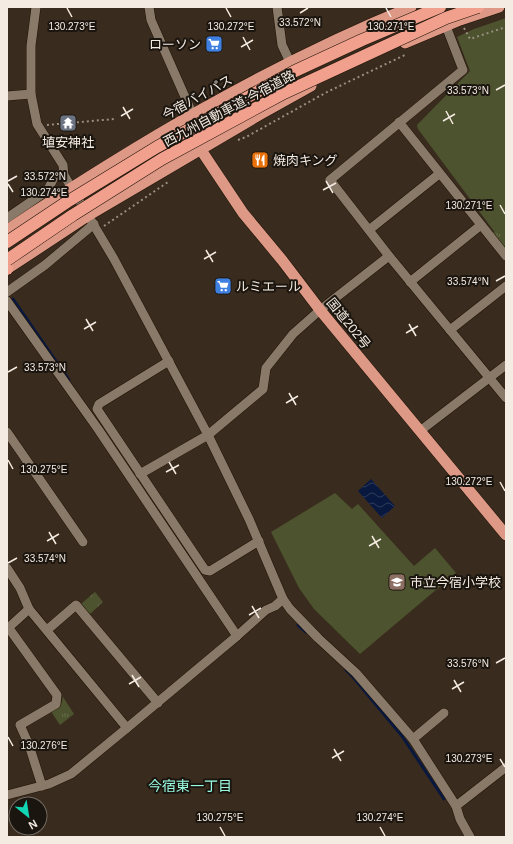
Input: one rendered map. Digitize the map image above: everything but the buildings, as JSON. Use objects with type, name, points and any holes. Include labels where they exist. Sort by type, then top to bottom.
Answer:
[{"type":"highway","name":"今宿バイパス","points":[[7,230],[72,187],[192,115],[290,62],[376,21],[411,7]]},
{"type":"highway","name":"西九州自動車道;今宿道路","points":[[7,242],[67,202],[157,147],[295,71],[362,40],[440,7]]},
{"type":"highway","name":"西九州自動車道;今宿道路","points":[[7,260],[73,215],[162,159],[284,93],[439,21],[478,7]]},
{"type":"highway","points":[[7,269],[94,223],[201,150],[259,115],[322,80],[376,55],[446,26],[462,25],[500,7]]},
{"type":"highway","name":"国道202号","points":[[192,115],[201,150],[243,213],[282,260],[320,310],[506,535]]},
{"type":"street","points":[[36,7],[31,46],[32,94],[38,124],[63,165],[64,175],[94,223],[208,435],[259,541],[283,599],[290,609],[318,638],[356,672],[413,739],[456,806],[460,819],[470,837]]},
{"type":"street","points":[[149,7],[151,20],[192,115]]},
{"type":"street","points":[[277,7],[282,45],[290,62]]},
{"type":"street","points":[[446,26],[463,70],[330,180],[389,256],[506,398]]},
{"type":"street","points":[[7,96],[32,94]]},
{"type":"street","points":[[399,122],[506,256]]},
{"type":"street","points":[[7,218],[48,190],[54,177],[60,174],[64,175]]},
{"type":"street","points":[[369,230],[439,174]]},
{"type":"street","points":[[7,292],[45,266],[94,223]]},
{"type":"street","points":[[410,282],[481,225]]},
{"type":"street","points":[[140,474],[208,435],[263,389],[266,368],[293,334],[320,310],[389,256]]},
{"type":"street","points":[[450,330],[506,286]]},
{"type":"street","points":[[7,301],[98,429],[237,636]]},
{"type":"street","points":[[169,361],[99,404],[97,410],[205,570],[210,572],[259,541]]},
{"type":"street","points":[[420,431],[506,365]]},
{"type":"street","points":[[7,432],[83,542]]},
{"type":"street","points":[[7,568],[20,588],[29,609],[127,728]]},
{"type":"street","points":[[7,795],[49,784],[71,774],[158,703],[266,610],[275,606],[283,599]]},
{"type":"street","points":[[46,630],[76,605],[158,703]]},
{"type":"street","points":[[29,609],[8,628],[57,695],[56,704],[20,725],[29,745],[42,786]]},
{"type":"street","points":[[413,739],[444,713]]},
{"type":"street","points":[[456,806],[506,767]]},
{"type":"path","points":[[462,25],[470,39],[506,27]]},
{"type":"path","points":[[462,25],[472,27]]},
{"type":"path","points":[[235,141],[246,137],[327,92],[408,53]]},
{"type":"path","points":[[47,125],[114,119]]},
{"type":"path","points":[[126,204],[128,208],[172,179]]},
{"type":"path","points":[[94,223],[146,197]]},
{"type":"green space","points":[[506,18],[505,246],[418,129],[417,125],[470,71],[457,37],[474,29]]},
{"type":"green space","points":[[506,221],[506,249],[493,233]]},
{"type":"green space","points":[[335,493],[352,509],[358,504],[414,566],[435,548],[456,573],[360,654],[314,609],[299,588],[271,532]]},
{"type":"green space","points":[[95,592],[103,602],[90,614],[81,604]]},
{"type":"green space","points":[[63,697],[74,714],[60,725],[52,713],[53,710],[61,705]]},
{"type":"water","points":[[371,479],[395,506],[382,518],[358,491]]},
{"type":"waterway","points":[[13,299],[69,380]]},
{"type":"waterway","points":[[298,625],[306,632]]},
{"type":"waterway","points":[[346,670],[402,736],[444,799]]},
{"type":"place","name":"ローソン","points":[[214,44]]},
{"type":"place","name":"埴安神社","points":[[68,123]]},
{"type":"place","name":"焼肉キング","points":[[260,160]]},
{"type":"place","name":"ルミエール","points":[[223,286]]},
{"type":"place","name":"市立今宿小学校","points":[[397,582]]},
{"type":"district","name":"今宿東一丁目","points":[[190,786]]}]
